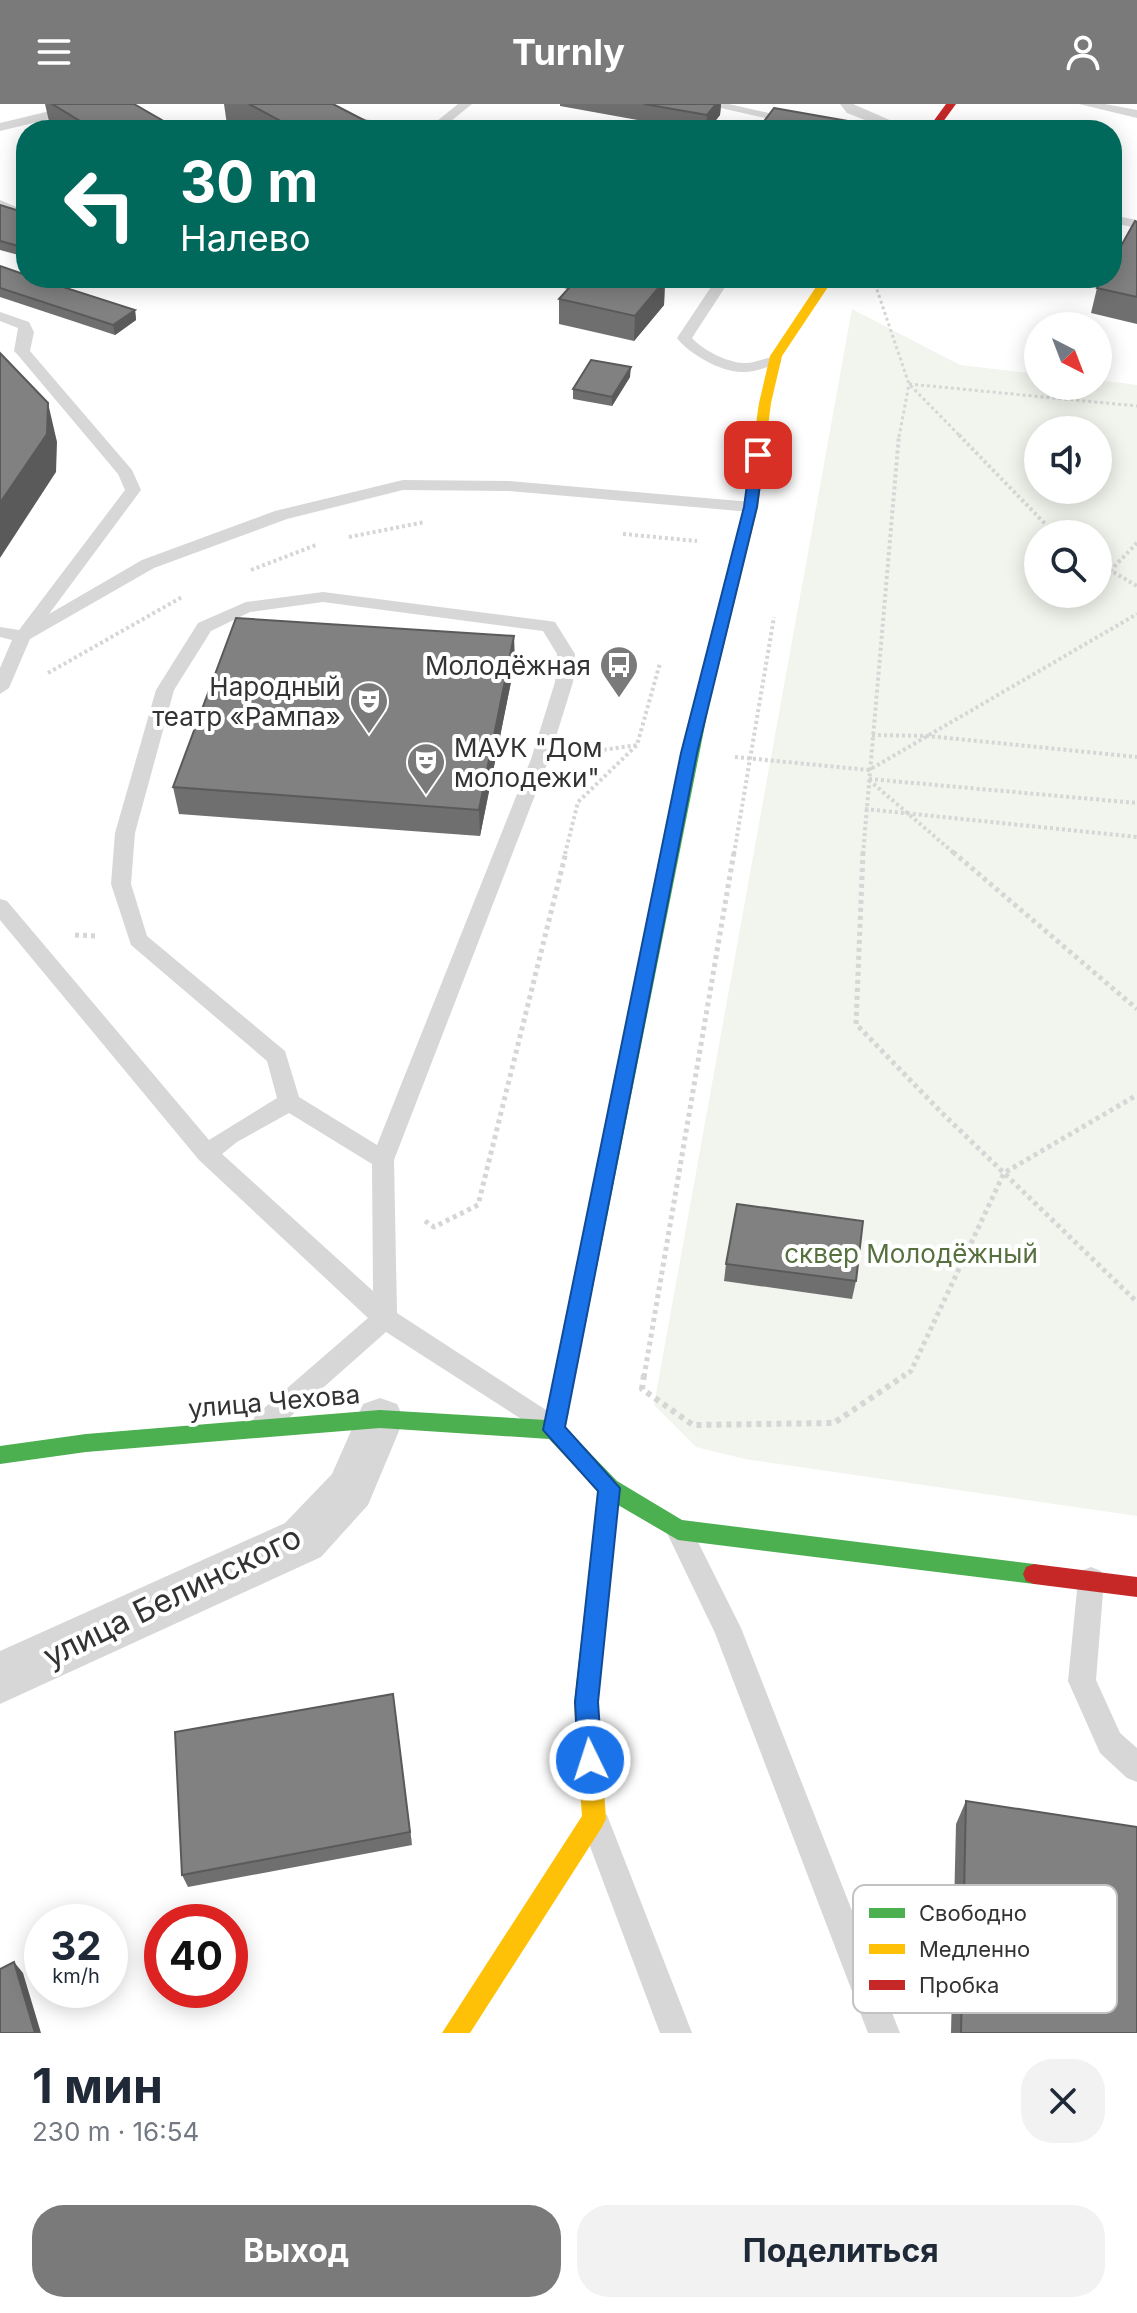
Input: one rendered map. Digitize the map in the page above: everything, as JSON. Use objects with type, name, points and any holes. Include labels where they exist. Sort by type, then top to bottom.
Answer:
[{"type":"street","points":[[821,288],[776,360],[765,403],[751,507],[689,753],[554,1430],[609,1488],[678,1530],[1137,1587]]},
{"type":"street","name":"улица Чехова","points":[[0,1455],[86,1443],[380,1419],[554,1430]]},
{"type":"street","name":"улица Белинского","points":[[0,1678],[303,1540],[350,1489],[380,1419]]},
{"type":"street","points":[[455,2033],[594,1819],[586,1702],[609,1488]]},
{"type":"lane","points":[[289,104],[360,120]]},
{"type":"lane","points":[[445,120],[466,104]]},
{"type":"lane","points":[[709,104],[793,120]]},
{"type":"lane","points":[[846,104],[851,110],[879,120]]},
{"type":"lane","points":[[1085,104],[1137,114]]},
{"type":"lane","points":[[28,120],[87,105]]},
{"type":"lane","points":[[717,288],[684,338],[697,352],[743,368],[776,360]]},
{"type":"lane","points":[[0,316],[24,325],[27,332],[22,351],[126,473],[133,490],[23,636],[0,688]]},
{"type":"lane","points":[[0,632],[23,636],[148,564],[281,515],[403,485],[509,486],[751,507]]},
{"type":"lane","points":[[259,1429],[385,1318],[383,1160],[540,759],[564,682],[566,654],[549,626],[323,597],[246,607],[204,627],[165,690],[125,833],[121,884],[138,940],[277,1057],[289,1102],[383,1160]]},
{"type":"lane","points":[[0,906],[207,1154],[385,1318],[554,1430]]},
{"type":"lane","points":[[207,1154],[229,1136],[289,1102]]},
{"type":"lane","points":[[678,1530],[727,1628],[853,1953]]},
{"type":"lane","points":[[1091,1580],[1082,1681],[1110,1743],[1137,1768]]},
{"type":"lane","points":[[594,1819],[676,2033]]},
{"type":"lane","points":[[876,2013],[884,2033]]},
{"type":"path","points":[[876,288],[909,384],[1041,520]]},
{"type":"path","points":[[909,384],[1137,406]]},
{"type":"path","points":[[909,384],[899,435],[865,809],[856,1024],[1137,1302]]},
{"type":"path","points":[[337,539],[423,522],[439,522]]},
{"type":"path","points":[[614,533],[741,545]]},
{"type":"path","points":[[689,555],[693,540]]},
{"type":"path","points":[[238,575],[323,542]]},
{"type":"path","points":[[1112,569],[1137,543]]},
{"type":"path","points":[[1112,572],[1137,586]]},
{"type":"path","points":[[40,677],[195,592]]},
{"type":"path","points":[[777,602],[642,1389],[693,1425],[834,1423],[911,1371],[1004,1173],[1137,1095]]},
{"type":"path","points":[[750,758],[869,770],[1137,614]]},
{"type":"path","points":[[384,1194],[434,1227],[478,1205],[578,802],[637,745],[661,658]]},
{"type":"path","points":[[872,735],[928,736],[1137,757]]},
{"type":"path","points":[[540,759],[637,745]]},
{"type":"path","points":[[868,779],[1137,803]]},
{"type":"path","points":[[868,779],[1137,1009]]},
{"type":"path","points":[[865,809],[1137,837]]},
{"type":"green space","name":"сквер Молодёжный","points":[[852,309],[960,365],[1024,372],[1024,400],[1112,400],[1112,382],[1137,385],[1137,1516],[745,1459],[696,1447],[654,1405]]},
{"type":"building","points":[[52,104],[134,104],[162,120],[78,120]]},
{"type":"building","points":[[249,104],[333,104],[364,120],[279,120]]},
{"type":"building","points":[[644,104],[716,104],[707,115]]},
{"type":"building","points":[[774,108],[842,120],[765,120]]},
{"type":"building","points":[[0,205],[16,210],[16,245],[0,241]]},
{"type":"building","points":[[1137,222],[1137,297],[1097,288],[1122,288],[1122,244]]},
{"type":"building","points":[[0,266],[16,272],[16,288],[66,288],[135,310],[113,325],[0,288]]},
{"type":"building","points":[[569,288],[658,288],[635,316],[559,299]]},
{"type":"building","points":[[0,353],[48,403],[47,434],[0,503]]},
{"type":"building","points":[[591,360],[631,367],[612,397],[573,389]]},
{"type":"building","points":[[236,618],[514,636],[479,810],[173,787]]},
{"type":"building","points":[[737,1204],[863,1221],[856,1281],[726,1264]]},
{"type":"building","points":[[393,1694],[410,1832],[182,1875],[175,1732]]},
{"type":"building","points":[[966,1801],[1137,1827],[1137,2033],[961,2033],[961,2013],[1117,2013],[1117,1885],[964,1885]]},
{"type":"building","points":[[14,1962],[24,1996],[24,2008],[28,2008],[35,2033],[0,2033],[0,1969]]},
{"type":"traffic: fast","points":[[554,1430],[701,705]]},
{"type":"traffic: fast","points":[[0,1455],[86,1443],[380,1419],[554,1430]]},
{"type":"traffic: fast","points":[[554,1430],[609,1488],[678,1530],[1034,1574]]},
{"type":"traffic: fast","points":[[586,1704],[609,1488]]},
{"type":"traffic: slow","points":[[701,705],[751,507],[765,403],[776,356],[821,288]]},
{"type":"traffic: slow","points":[[455,2033],[594,1819],[586,1704]]},
{"type":"traffic: jam","points":[[939,120],[951,104]]},
{"type":"traffic: jam","points":[[1034,1574],[1137,1587]]},
{"type":"place","name":"Молодёжная","points":[[619,699]]},
{"type":"place","name":"Народный театр «Рампа»","points":[[369,735]]},
{"type":"place","name":"МАУК \"Дом молодежи\"","points":[[426,796]]},
{"type":"route","points":[[590,1760],[586,1702],[609,1488],[554,1430],[689,753],[751,507],[758,455]]}]
